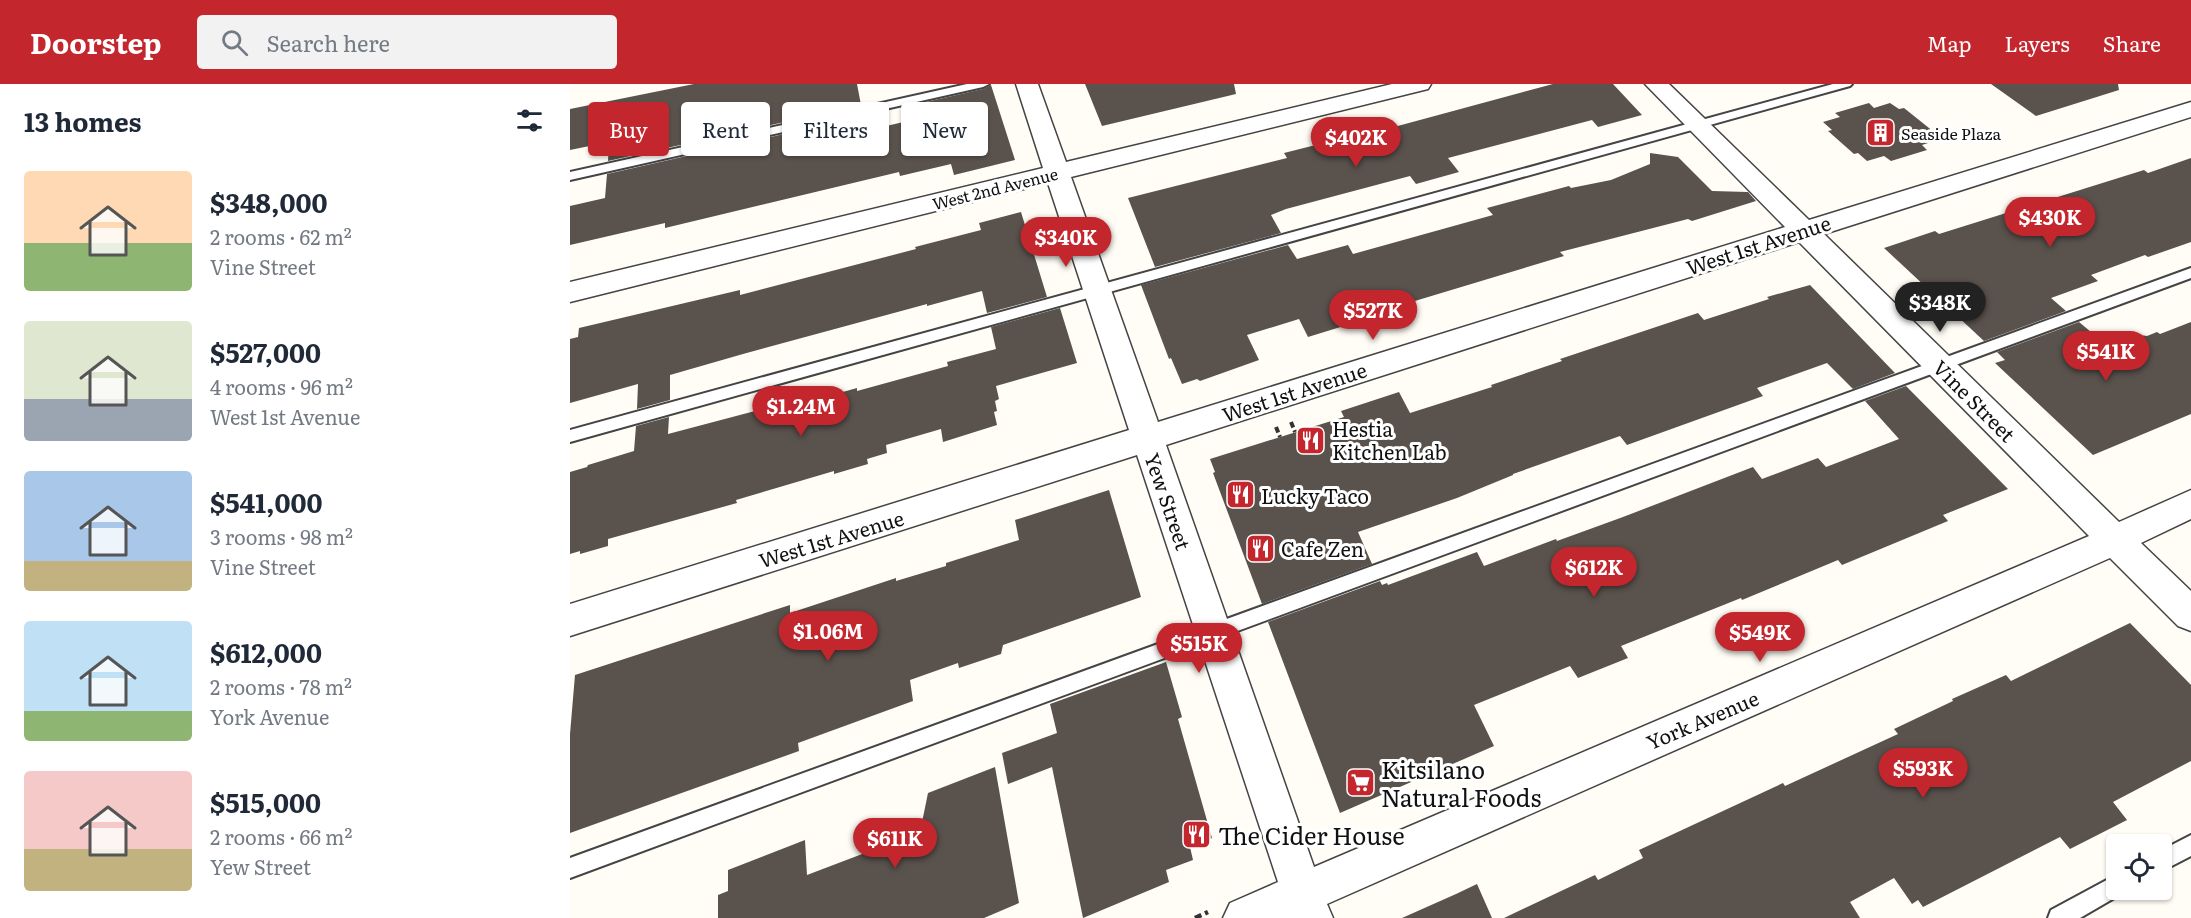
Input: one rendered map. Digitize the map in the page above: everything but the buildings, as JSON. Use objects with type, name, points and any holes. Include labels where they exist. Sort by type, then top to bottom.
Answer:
[{"type":"street","name":"Yew Street","points":[[1027,84],[1306,905]]},
{"type":"street","name":"West 2nd Avenue","points":[[570,291],[1420,84]]},
{"type":"street","name":"Vine Street","points":[[1656,84],[2191,615]]},
{"type":"street","name":"West 1st Avenue","points":[[570,620],[2191,109]]},
{"type":"street","name":"York Avenue","points":[[1245,918],[1306,905],[2191,504]]},
{"type":"lane","points":[[570,176],[983,84]]},
{"type":"lane","points":[[570,436],[1846,84]]},
{"type":"lane","points":[[570,867],[1214,633],[2191,273]]},
{"type":"lane","points":[[2172,855],[2191,845]]},
{"type":"lane","points":[[2059,918],[2106,892]]},
{"type":"place","name":"Seaside Plaza","points":[[1880,133]]},
{"type":"place","name":"Hestia Kitchen Lab","points":[[1311,440]]},
{"type":"place","name":"Lucky Taco","points":[[1240,495]]},
{"type":"place","name":"Cafe Zen","points":[[1260,548]]},
{"type":"place","name":"Kitsilano Natural Foods","points":[[1360,782]]},
{"type":"place","name":"The Cider House","points":[[1197,834]]}]
